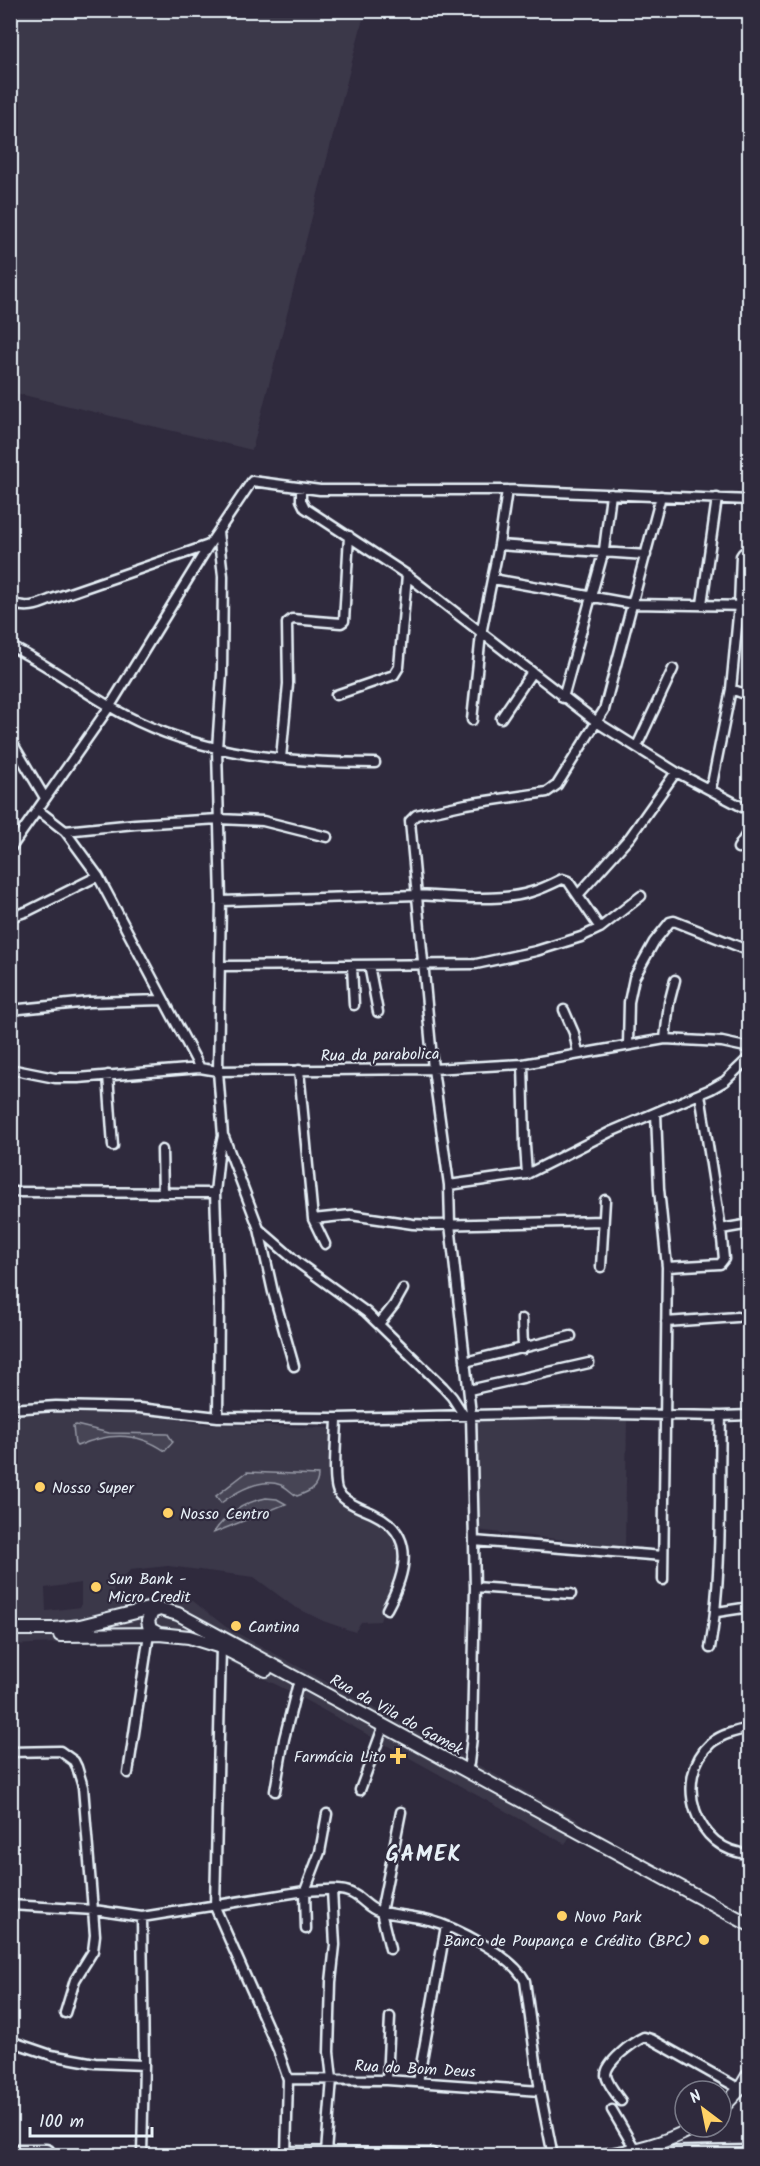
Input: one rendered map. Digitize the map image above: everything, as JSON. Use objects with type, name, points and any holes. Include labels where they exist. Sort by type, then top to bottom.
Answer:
[{"type":"main road","name":"Rua da Vila do Gamek","points":[[10,1629],[80,1626],[143,1609],[160,1609],[178,1614],[750,1925]]},
{"type":"main road","points":[[154,1634],[148,1621],[151,1613],[160,1609]]},
{"type":"main road","name":"Rua da Vila do Gamek","points":[[10,1635],[154,1634],[189,1637],[221,1647],[750,1933]]},
{"type":"main road","points":[[733,2096],[750,2072]]},
{"type":"main road","points":[[600,2156],[634,2151],[673,2137]]},
{"type":"street","points":[[10,849],[110,706],[209,545],[252,482],[301,489],[507,490],[750,500]]},
{"type":"street","points":[[301,489],[301,500],[305,508],[406,575],[563,698],[676,772],[750,812]]},
{"type":"street","points":[[472,720],[481,634],[493,579],[507,490]]},
{"type":"street","points":[[563,698],[604,550],[611,494]]},
{"type":"street","points":[[466,1771],[472,1737],[475,1587],[467,1414],[469,1390],[410,821],[412,817],[466,804],[547,792],[558,785],[604,710],[661,496]]},
{"type":"street","points":[[702,604],[717,498]]},
{"type":"street","points":[[218,532],[223,587],[222,674],[217,749],[221,901],[218,1071],[223,1136],[215,1193],[219,1304],[218,1417]]},
{"type":"street","points":[[281,758],[288,684],[287,623],[292,619],[341,623],[344,621],[349,536]]},
{"type":"street","points":[[10,603],[27,607],[38,605],[209,545]]},
{"type":"street","points":[[499,545],[604,550],[646,555]]},
{"type":"street","points":[[711,789],[731,689],[741,556],[750,553]]},
{"type":"street","points":[[336,695],[397,672],[406,575]]},
{"type":"street","points":[[493,579],[633,603],[750,606]]},
{"type":"street","points":[[10,646],[34,657],[126,716],[217,749],[333,763],[375,763]]},
{"type":"street","points":[[637,746],[673,669]]},
{"type":"street","points":[[501,718],[532,672]]},
{"type":"street","points":[[731,689],[750,696]]},
{"type":"street","points":[[10,740],[45,798]]},
{"type":"street","points":[[578,895],[630,837],[676,772]]},
{"type":"street","points":[[38,810],[65,831],[98,876],[200,1068]]},
{"type":"street","points":[[65,831],[219,819],[263,821],[327,837]]},
{"type":"street","points":[[738,848],[750,829]]},
{"type":"street","points":[[10,917],[28,911],[98,876]]},
{"type":"street","points":[[221,901],[418,895],[511,896],[530,893],[562,879],[568,881],[600,928]]},
{"type":"street","points":[[221,966],[476,964],[563,944],[600,928],[641,896]]},
{"type":"street","points":[[628,1045],[629,1002],[634,978],[654,942],[670,922],[674,921],[750,951]]},
{"type":"street","points":[[369,965],[378,1012]]},
{"type":"street","points":[[352,966],[354,1005]]},
{"type":"street","points":[[665,1040],[669,1003],[675,980]]},
{"type":"street","points":[[10,1010],[89,1002],[163,1000]]},
{"type":"street","points":[[564,1010],[574,1033],[578,1053]]},
{"type":"street","name":"Rua da parabolica","points":[[10,1069],[55,1078],[200,1068],[218,1071],[434,1069],[523,1064],[665,1040],[722,1042],[750,1048]]},
{"type":"street","points":[[448,1185],[528,1174],[610,1132],[725,1081],[750,1057]]},
{"type":"street","points":[[523,1064],[528,1174]]},
{"type":"street","points":[[299,1070],[313,1219],[325,1244]]},
{"type":"street","points":[[108,1075],[113,1146]]},
{"type":"street","points":[[667,1267],[720,1264],[724,1258],[700,1094]]},
{"type":"street","points":[[656,1113],[659,1189],[667,1267],[663,1580]]},
{"type":"street","points":[[223,1136],[259,1228],[273,1292],[294,1366]]},
{"type":"street","points":[[162,1150],[163,1193]]},
{"type":"street","points":[[10,1192],[215,1193]]},
{"type":"street","points":[[602,1267],[605,1200]]},
{"type":"street","points":[[313,1219],[351,1215],[413,1224],[603,1221]]},
{"type":"street","points":[[721,1229],[750,1224]]},
{"type":"street","points":[[259,1228],[297,1262],[366,1312],[467,1414]]},
{"type":"street","points":[[379,1324],[403,1289]]},
{"type":"street","points":[[666,1322],[737,1317]]},
{"type":"street","points":[[522,1319],[523,1349]]},
{"type":"street","points":[[465,1362],[571,1336]]},
{"type":"street","points":[[469,1390],[590,1363]]},
{"type":"street","points":[[10,1409],[56,1406],[139,1408],[218,1417],[337,1418],[565,1413],[666,1416],[750,1415]]},
{"type":"street","points":[[710,1648],[717,1612],[721,1416]]},
{"type":"street","points":[[337,1418],[336,1479],[338,1492],[344,1499],[383,1518],[394,1530],[405,1551],[405,1561],[397,1591],[387,1609]]},
{"type":"street","points":[[474,1541],[663,1556]]},
{"type":"street","points":[[475,1587],[571,1594]]},
{"type":"street","points":[[717,1612],[750,1607]]},
{"type":"street","points":[[128,1773],[154,1634]]},
{"type":"street","points":[[221,1647],[215,1907],[278,2050],[288,2079],[287,2153],[426,2153],[434,2156]]},
{"type":"street","points":[[275,1791],[284,1739],[297,1687]]},
{"type":"street","points":[[750,1728],[727,1734],[712,1742],[699,1756],[693,1774],[691,1791],[694,1811],[703,1828],[723,1845],[750,1854]]},
{"type":"street","points":[[360,1790],[381,1733]]},
{"type":"street","points":[[10,1752],[60,1751],[75,1761],[83,1787],[95,1935],[93,1951],[75,1980],[65,2013]]},
{"type":"street","points":[[390,1949],[381,1912],[400,1812]]},
{"type":"street","points":[[306,1929],[305,1892],[320,1852],[327,1814]]},
{"type":"street","points":[[10,1905],[94,1910],[142,1917],[305,1892],[332,1890],[349,1891],[381,1912],[446,1926],[507,1960],[520,1971],[525,1981],[540,2091],[552,2156]]},
{"type":"street","points":[[326,2152],[332,2079],[329,2052],[331,1982],[335,1945],[332,1890]]},
{"type":"street","points":[[142,1917],[144,2065],[142,2156]]},
{"type":"street","points":[[418,2082],[446,1926]]},
{"type":"street","points":[[387,2080],[390,2017]]},
{"type":"street","points":[[621,2101],[606,2077],[607,2071],[624,2050],[644,2037],[740,2089]]},
{"type":"street","points":[[10,2041],[51,2055],[84,2061],[144,2065]]},
{"type":"street","name":"Rua do Bom Deus","points":[[288,2079],[387,2080],[540,2091]]},
{"type":"street","points":[[612,2110],[634,2151],[750,2150]]},
{"type":"street","points":[[10,2149],[46,2149],[52,2156]]},
{"type":"shaded area","points":[[11,10],[365,11],[252,450],[11,392]]},
{"type":"shaded area","points":[[59,1413],[148,1415],[205,1424],[331,1428],[335,1498],[380,1522],[395,1536],[403,1553],[380,1621],[361,1622],[355,1632],[323,1621],[293,1606],[254,1577],[168,1566],[130,1570],[124,1577],[114,1579],[113,1603],[152,1599],[193,1601],[226,1627],[580,1821],[565,1844],[287,1690],[199,1647],[143,1639],[11,1645],[11,1416]],"holes":[[[81,1583],[81,1607],[46,1611],[45,1588]]]},
{"type":"shaded area","points":[[475,1418],[627,1419],[625,1547],[476,1530]]},
{"type":"shaded area","points":[[73,1426],[109,1433],[168,1434],[173,1442],[165,1451],[144,1440],[122,1436],[99,1438],[77,1446]]},
{"type":"shaded area","points":[[247,1472],[318,1475],[318,1480],[314,1487],[297,1496],[281,1485],[265,1483],[241,1490],[221,1503],[216,1496]]},
{"type":"shaded area","points":[[266,1498],[277,1499],[286,1504],[213,1533],[236,1510],[250,1502]]},
{"type":"place","name":"Nosso Super","points":[[40,1487]]},
{"type":"place","name":"Nosso Centro","points":[[168,1513]]},
{"type":"place","name":"Sun Bank - Micro Credit","points":[[96,1587]]},
{"type":"place","name":"Cantina","points":[[236,1626]]},
{"type":"place","name":"Farmácia Lito","points":[[398,1756]]},
{"type":"place","name":"Novo Park","points":[[562,1916]]},
{"type":"place","name":"Banco de Poupança e Crédito (BPC)","points":[[704,1940]]},
{"type":"district","name":"GAMEK","points":[[424,1853]]}]
